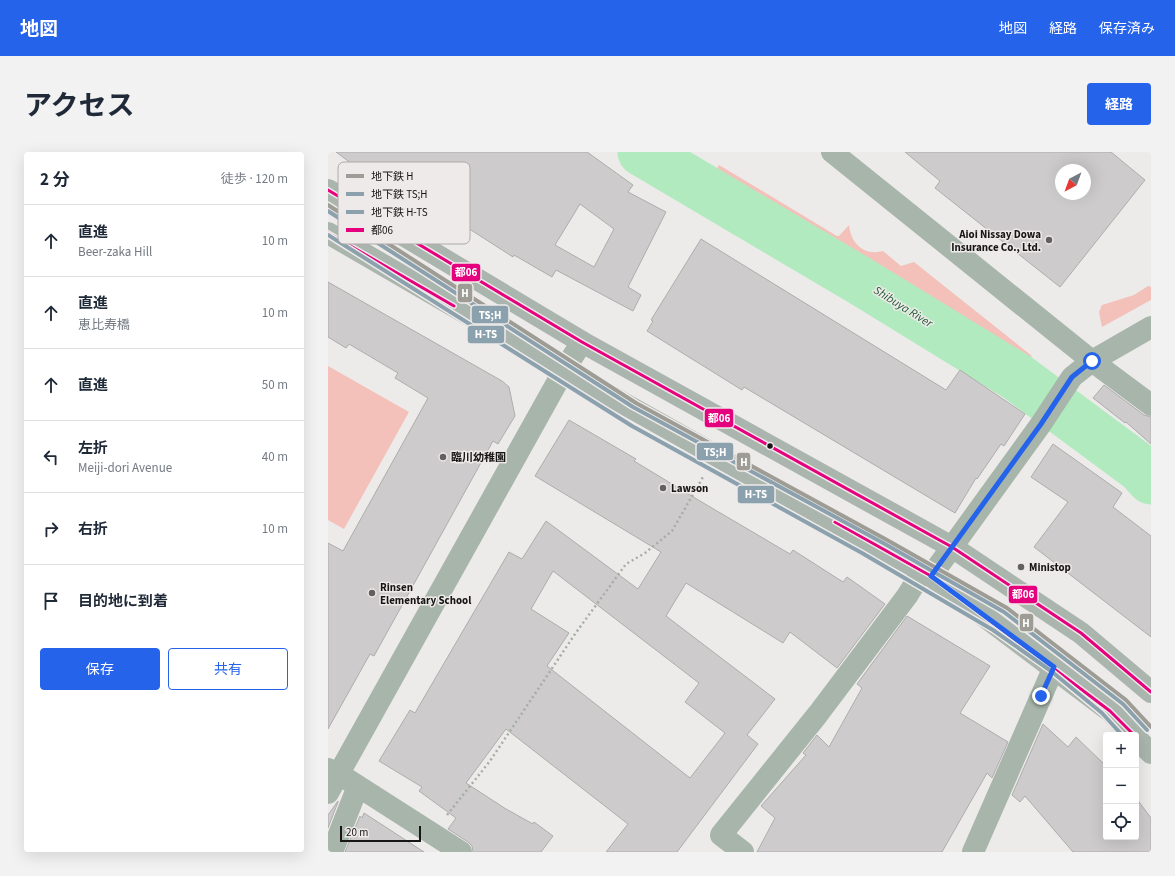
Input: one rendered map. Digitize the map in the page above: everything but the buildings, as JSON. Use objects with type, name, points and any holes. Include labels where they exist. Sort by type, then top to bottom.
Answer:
[{"type":"main road","points":[[328,190],[338,196]]},
{"type":"main road","points":[[328,233],[338,239]]},
{"type":"main road","points":[[347,244],[564,370],[927,574],[1054,667],[1110,711],[1131,732]]},
{"type":"main road","points":[[418,244],[582,342],[952,547],[1081,633],[1151,692]]},
{"type":"main road","points":[[1139,741],[1151,753]]},
{"type":"street","points":[[832,152],[1092,361],[1151,405]]},
{"type":"street","points":[[743,852],[720,835],[818,714],[907,596],[952,547],[1041,424],[1072,377],[1092,361],[1151,327]]},
{"type":"street","points":[[328,793],[334,771],[564,370],[582,342]]},
{"type":"street","points":[[973,852],[1054,667]]},
{"type":"street","points":[[334,771],[460,852]]},
{"type":"street","points":[[332,852],[358,786]]},
{"type":"path","points":[[432,834],[490,761],[575,634],[626,564],[645,553],[672,530],[703,477]]},
{"type":"shaded area","points":[[719,165],[837,236],[839,236],[849,225],[852,238],[864,250],[870,252],[883,251],[901,266],[914,262],[1032,356],[1028,359],[716,170]]},
{"type":"shaded area","points":[[1148,286],[1151,287],[1151,300],[1102,327],[1099,312],[1102,305],[1134,295]]},
{"type":"shaded area","points":[[328,366],[409,412],[344,529],[328,520]]},
{"type":"waterway","name":"Shibuya River","points":[[642,152],[862,282],[1017,377],[1140,468],[1151,480]]},
{"type":"metro line","name":"H","points":[[328,205],[338,211]]},
{"type":"metro line","name":"TS;H","points":[[328,211],[338,217]]},
{"type":"metro line","name":"H-TS","points":[[328,235],[338,241]]},
{"type":"metro line","name":"H-TS","points":[[342,244],[632,426],[862,553],[993,630],[1051,671],[1102,713],[1119,732]]},
{"type":"metro line","name":"TS;H","points":[[379,244],[633,407],[885,544],[1004,612],[1123,704],[1147,730]]},
{"type":"metro line","name":"H","points":[[389,244],[636,403],[887,540],[1007,608],[1126,700],[1151,727]]},
{"type":"transit line","name":"都06","points":[[328,190],[338,196]]},
{"type":"transit line","name":"都06","points":[[328,233],[338,239]]},
{"type":"transit line","name":"都06","points":[[347,244],[454,306]]},
{"type":"transit line","name":"都06","points":[[418,244],[582,342],[952,547],[1081,633],[1151,692]]},
{"type":"transit line","name":"都06","points":[[835,522],[931,576],[1110,711],[1131,732]]},
{"type":"place","name":"Aioi Nissay Dowa Insurance Co., Ltd.","points":[[1049,240]]},
{"type":"place","name":"臨川幼稚園","points":[[443,457]]},
{"type":"place","name":"Lawson","points":[[663,488]]},
{"type":"place","name":"Ministop","points":[[1021,567]]},
{"type":"place","name":"Rinsen Elementary School","points":[[372,593]]},
{"type":"route","points":[[1041,696],[1054,667],[931,576],[1041,424],[1072,377],[1092,361]]}]
